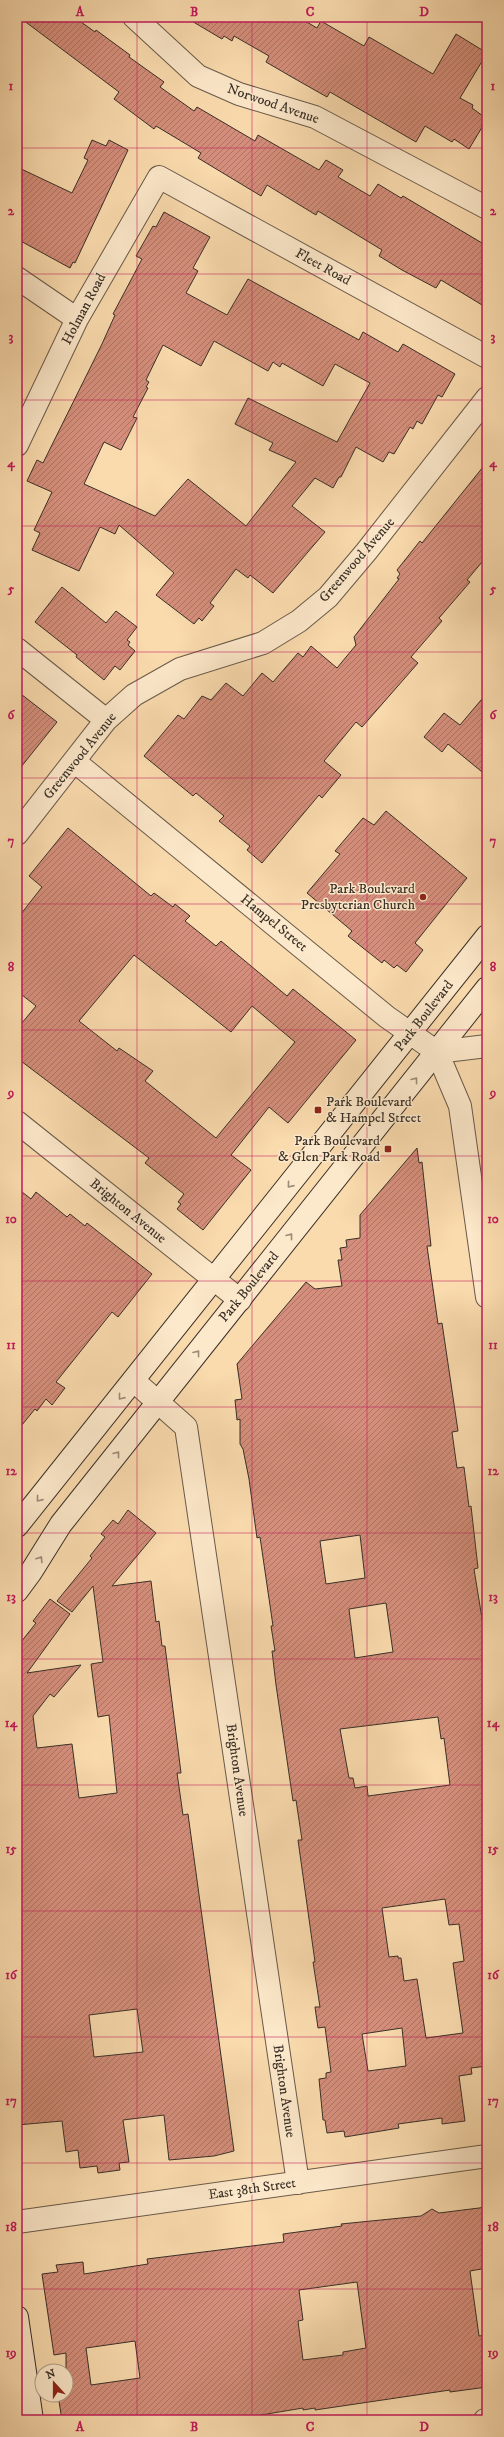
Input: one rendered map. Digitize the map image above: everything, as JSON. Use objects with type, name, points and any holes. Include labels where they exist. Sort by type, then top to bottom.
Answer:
[{"type":"street","name":"Norwood Avenue","points":[[134,17],[198,76],[239,94],[315,117],[487,208]]},
{"type":"street","name":"Holman Road","points":[[17,445],[77,319],[159,177]]},
{"type":"street","name":"Fleet Road","points":[[159,177],[487,357]]},
{"type":"street","points":[[17,278],[77,319]]},
{"type":"street","name":"Greenwood Avenue","points":[[17,834],[106,720],[134,695],[180,669],[263,642],[299,622],[328,597],[366,552],[487,398]]},
{"type":"street","points":[[17,649],[106,720]]},
{"type":"street","name":"Hampel Street","points":[[74,761],[387,1017],[437,1052]]},
{"type":"street","name":"Park Boulevard","points":[[17,1526],[411,1034],[423,1015],[487,936]]},
{"type":"street","name":"Park Boulevard","points":[[17,1591],[31,1572],[61,1524],[487,988]]},
{"type":"street","points":[[487,1046],[437,1052],[460,1106],[487,1297]]},
{"type":"street","name":"Brighton Avenue","points":[[17,1122],[240,1300]]},
{"type":"street","name":"Brighton Avenue","points":[[134,1381],[186,1427],[298,2183]]},
{"type":"street","name":"East 38th Street","points":[[17,2222],[487,2156]]},
{"type":"street","points":[[17,2317],[32,2420]]},
{"type":"building","points":[[19,17],[74,17],[95,32],[96,30],[130,55],[129,57],[164,82],[160,87],[194,111],[197,107],[255,141],[258,135],[319,170],[326,160],[343,170],[338,177],[370,196],[378,184],[401,198],[403,196],[487,246],[487,308],[441,280],[436,288],[402,270],[379,256],[382,250],[318,211],[316,215],[267,185],[261,196],[198,158],[201,153],[156,126],[154,129],[114,99],[119,92]]},
{"type":"building","points":[[185,17],[298,17],[317,28],[321,21],[364,46],[369,37],[433,74],[456,34],[487,53],[460,98],[473,105],[472,108],[487,119],[469,149],[454,139],[452,142],[425,126],[416,142],[330,92],[327,97],[290,76],[266,62],[269,56],[234,36],[232,41],[224,36],[222,39]]},
{"type":"building","points":[[92,140],[106,146],[109,140],[128,150],[75,263],[73,262],[70,268],[17,239],[17,167],[72,193],[88,160],[84,158]]},
{"type":"building","points":[[164,212],[210,237],[193,268],[198,271],[186,293],[227,315],[248,279],[359,340],[363,332],[398,352],[403,344],[455,374],[442,397],[438,395],[422,424],[417,421],[413,429],[410,427],[394,454],[389,452],[383,462],[356,447],[341,477],[339,477],[333,488],[315,478],[292,506],[325,532],[273,593],[250,575],[248,578],[236,569],[210,603],[214,606],[202,621],[199,618],[194,624],[156,595],[174,573],[119,525],[115,534],[100,527],[79,571],[32,550],[40,533],[34,530],[52,492],[27,481],[37,460],[43,463],[102,344],[115,315],[113,314],[142,259],[136,256],[153,226],[156,227]],"holes":[[[214,341],[268,371],[273,362],[280,367],[282,363],[323,386],[335,364],[370,383],[337,442],[248,398],[235,424],[273,443],[269,450],[296,462],[246,526],[188,479],[155,516],[84,484],[104,442],[121,450],[137,418],[133,417],[148,388],[146,387],[149,382],[146,380],[163,345],[201,366]]]},
{"type":"building","points":[[487,462],[487,556],[467,580],[470,582],[439,618],[442,621],[411,657],[418,663],[362,727],[356,722],[324,761],[341,775],[322,798],[319,795],[262,863],[247,850],[250,846],[219,821],[224,816],[196,793],[193,796],[144,756],[178,715],[184,719],[202,696],[211,700],[226,683],[243,696],[262,673],[273,682],[298,653],[303,657],[311,646],[337,668],[356,645],[354,637],[399,579],[397,578],[400,574],[397,570],[420,541],[422,543]]},
{"type":"building","points":[[62,587],[106,623],[116,611],[137,627],[127,640],[130,642],[128,645],[135,651],[120,670],[115,666],[104,680],[76,657],[77,655],[35,622]]},
{"type":"building","points":[[17,691],[57,722],[17,772]]},
{"type":"building","points":[[487,693],[487,776],[448,744],[442,752],[424,737],[444,713],[460,725]]},
{"type":"building","points":[[386,811],[467,878],[415,943],[423,950],[406,972],[397,965],[394,968],[384,960],[382,963],[348,936],[352,931],[307,893],[340,854],[335,851],[363,818],[374,825]]},
{"type":"building","points":[[68,828],[151,896],[154,893],[173,907],[175,904],[190,916],[185,921],[216,946],[221,941],[287,996],[293,989],[356,1040],[288,1123],[269,1107],[231,1155],[251,1170],[203,1230],[177,1209],[181,1204],[178,1202],[184,1194],[145,1163],[149,1158],[17,1058],[17,1029],[36,1006],[17,991],[17,919],[42,887],[29,876]],"holes":[[[134,955],[231,1032],[252,1006],[295,1042],[216,1138],[145,1081],[153,1071],[119,1048],[117,1051],[79,1021]]]},
{"type":"building","points":[[417,1148],[419,1163],[422,1162],[431,1246],[427,1246],[438,1324],[442,1323],[458,1431],[452,1432],[457,1468],[464,1467],[469,1507],[471,1506],[478,1568],[474,1569],[485,1637],[487,1637],[487,2066],[471,2068],[472,2074],[459,2076],[465,2121],[442,2124],[442,2118],[398,2124],[399,2128],[345,2137],[344,2131],[327,2133],[325,2120],[323,2120],[319,2079],[326,2078],[326,2073],[331,2072],[325,2027],[318,2028],[315,2007],[320,2007],[298,1840],[302,1840],[296,1800],[293,1801],[276,1685],[272,1651],[275,1651],[271,1626],[273,1626],[260,1537],[257,1538],[249,1479],[243,1449],[240,1444],[240,1419],[237,1420],[235,1400],[242,1399],[237,1364],[306,1282],[315,1289],[342,1286],[338,1260],[342,1260],[340,1248],[347,1247],[346,1240],[360,1238],[360,1215]],"holes":[[[360,1535],[365,1578],[326,1584],[320,1541]],[[386,1603],[393,1652],[355,1658],[349,1609]],[[438,1717],[441,1739],[444,1738],[450,1785],[368,1796],[367,1786],[355,1788],[353,1778],[349,1778],[340,1729]],[[445,1899],[449,1925],[459,1924],[464,1961],[453,1963],[463,2033],[426,2038],[417,1979],[404,1981],[401,1958],[398,1958],[398,1956],[389,1957],[382,1908]],[[402,2028],[406,2066],[368,2071],[362,2034]]]},
{"type":"building","points":[[17,1188],[31,1199],[36,1192],[67,1217],[70,1214],[85,1226],[87,1223],[152,1274],[118,1317],[112,1312],[56,1382],[65,1388],[52,1405],[46,1399],[37,1411],[35,1409],[17,1431]]},
{"type":"building","points":[[128,1510],[156,1533],[112,1586],[151,1581],[156,1622],[159,1621],[162,1646],[165,1646],[181,1773],[177,1773],[183,1815],[188,1814],[234,2151],[214,2156],[169,2160],[164,2115],[123,2120],[129,2162],[119,2163],[120,2170],[98,2173],[97,2166],[80,2168],[78,2150],[66,2152],[62,2121],[17,2125],[17,1647],[36,1623],[33,1621],[50,1599],[70,1614],[27,1673],[81,1665],[54,1697],[50,1694],[33,1716],[37,1748],[72,1744],[79,1798],[117,1793],[109,1715],[98,1717],[91,1664],[103,1662],[93,1586],[72,1612],[57,1601],[92,1558],[90,1556],[105,1537],[101,1534],[113,1520],[118,1524]],"holes":[[[137,2009],[143,2052],[94,2057],[89,2015]]]},
{"type":"building","points":[[487,2207],[487,2268],[470,2271],[479,2336],[487,2335],[487,2387],[450,2392],[450,2390],[315,2410],[315,2408],[303,2410],[303,2408],[237,2419],[236,2416],[203,2420],[62,2420],[59,2403],[74,2403],[74,2363],[66,2363],[66,2353],[54,2355],[42,2274],[58,2272],[56,2265],[83,2262],[84,2274],[148,2264],[147,2259],[284,2242],[283,2234],[342,2226],[341,2224],[421,2216],[432,2209],[439,2213]],"holes":[[[357,2282],[366,2348],[343,2352],[343,2355],[303,2360],[298,2321],[303,2320],[299,2290]],[[135,2341],[140,2378],[91,2385],[86,2348]]]},
{"type":"place","name":"Park Boulevard Presbyterian Church","points":[[423,897]]},
{"type":"place","name":"Park Boulevard & Hampel Street","points":[[318,1110]]},
{"type":"place","name":"Park Boulevard & Glen Park Road","points":[[388,1149]]}]
